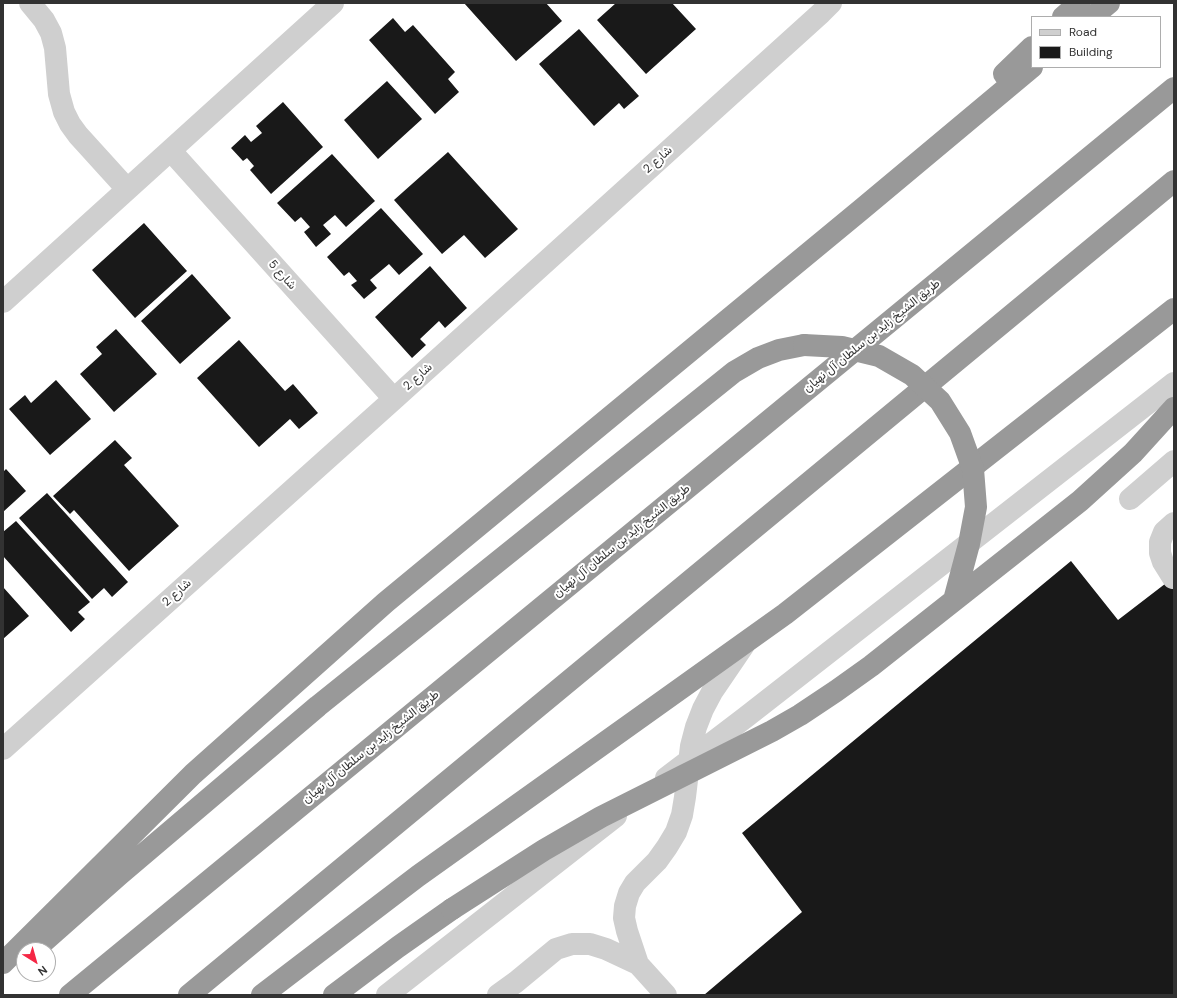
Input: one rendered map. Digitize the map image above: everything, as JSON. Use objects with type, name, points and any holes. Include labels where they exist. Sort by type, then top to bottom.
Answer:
[{"type":"highway","points":[[1064,16],[1079,3]]},
{"type":"highway","points":[[1093,16],[1109,3]]},
{"type":"highway","points":[[862,209],[1031,48]]},
{"type":"highway","points":[[3,963],[193,774],[380,607],[1031,68]]},
{"type":"highway","name":"طريق الشيخ زايد بن سلطان آل نهيان","points":[[70,995],[1174,88]]},
{"type":"highway","points":[[190,995],[1174,181]]},
{"type":"highway","points":[[262,995],[418,876],[785,614],[1174,309]]},
{"type":"highway","points":[[43,942],[125,870],[318,706],[734,372],[758,358],[779,350],[804,346],[842,347],[879,356],[912,375],[940,401],[960,433],[973,469],[976,507],[969,544],[954,600]]},
{"type":"highway","points":[[334,995],[452,909],[544,850],[601,817],[772,731],[800,715],[836,691],[871,666],[1080,501],[1107,478],[1158,427],[1174,408]]},
{"type":"highway","points":[[3,976],[16,965]]},
{"type":"street","points":[[30,3],[44,20],[51,33],[56,54],[59,94],[64,112],[70,124],[127,190]]},
{"type":"street","points":[[3,302],[333,3]]},
{"type":"street","name":"شارع 2","points":[[3,749],[394,399],[831,3]]},
{"type":"street","name":"شارع 5","points":[[170,150],[394,399]]},
{"type":"street","points":[[387,995],[1174,383]]},
{"type":"street","points":[[1130,499],[1174,461]]},
{"type":"street","points":[[1172,578],[1163,562],[1160,553],[1160,542],[1164,532],[1174,523]]},
{"type":"street","points":[[666,995],[638,964],[624,918],[625,906],[629,893],[635,882],[657,861],[676,832],[682,815],[696,727],[703,709],[719,682],[747,641]]},
{"type":"street","points":[[498,995],[556,949],[572,944],[590,944],[638,964]]},
{"type":"building","points":[[464,3],[546,3],[562,21],[516,61]]},
{"type":"building","points":[[616,3],[672,3],[696,29],[646,74],[597,20]]},
{"type":"building","points":[[393,18],[405,32],[413,25],[455,72],[448,79],[459,92],[435,114],[369,40]]},
{"type":"building","points":[[579,29],[639,96],[624,109],[619,103],[594,126],[539,64]]},
{"type":"building","points":[[387,81],[422,119],[378,159],[344,120]]},
{"type":"building","points":[[283,102],[323,147],[271,194],[250,170],[254,166],[247,158],[243,161],[231,148],[245,135],[251,142],[262,133],[256,126]]},
{"type":"building","points":[[448,152],[518,229],[485,258],[464,235],[442,254],[394,200]]},
{"type":"building","points":[[332,154],[375,201],[346,227],[335,215],[323,225],[331,234],[316,247],[304,232],[310,227],[301,217],[295,222],[277,203]]},
{"type":"building","points":[[381,208],[423,254],[399,275],[389,264],[370,280],[377,288],[364,299],[351,285],[357,281],[349,272],[344,276],[327,257]]},
{"type":"building","points":[[144,223],[187,271],[135,318],[92,270]]},
{"type":"building","points":[[430,266],[467,308],[445,328],[439,321],[420,339],[426,345],[412,358],[375,317]]},
{"type":"building","points":[[192,274],[231,318],[180,364],[141,321]]},
{"type":"building","points":[[116,329],[157,374],[114,412],[80,374],[102,354],[96,347]]},
{"type":"building","points":[[239,340],[285,391],[293,384],[318,413],[299,429],[290,419],[259,447],[197,378]]},
{"type":"building","points":[[56,380],[91,419],[50,455],[9,409],[25,395],[31,403]]},
{"type":"building","points":[[115,440],[132,458],[124,465],[179,526],[129,571],[74,510],[70,514],[53,496]]},
{"type":"building","points":[[6,469],[26,491],[3,512],[3,472]]},
{"type":"building","points":[[47,493],[128,582],[112,597],[104,588],[92,599],[19,518]]},
{"type":"building","points":[[16,521],[90,602],[78,612],[85,619],[71,632],[3,556],[3,532]]},
{"type":"building","points":[[1071,561],[1118,620],[1174,577],[1174,995],[704,995],[802,912],[742,833]]},
{"type":"building","points":[[3,587],[29,616],[3,639]]}]
